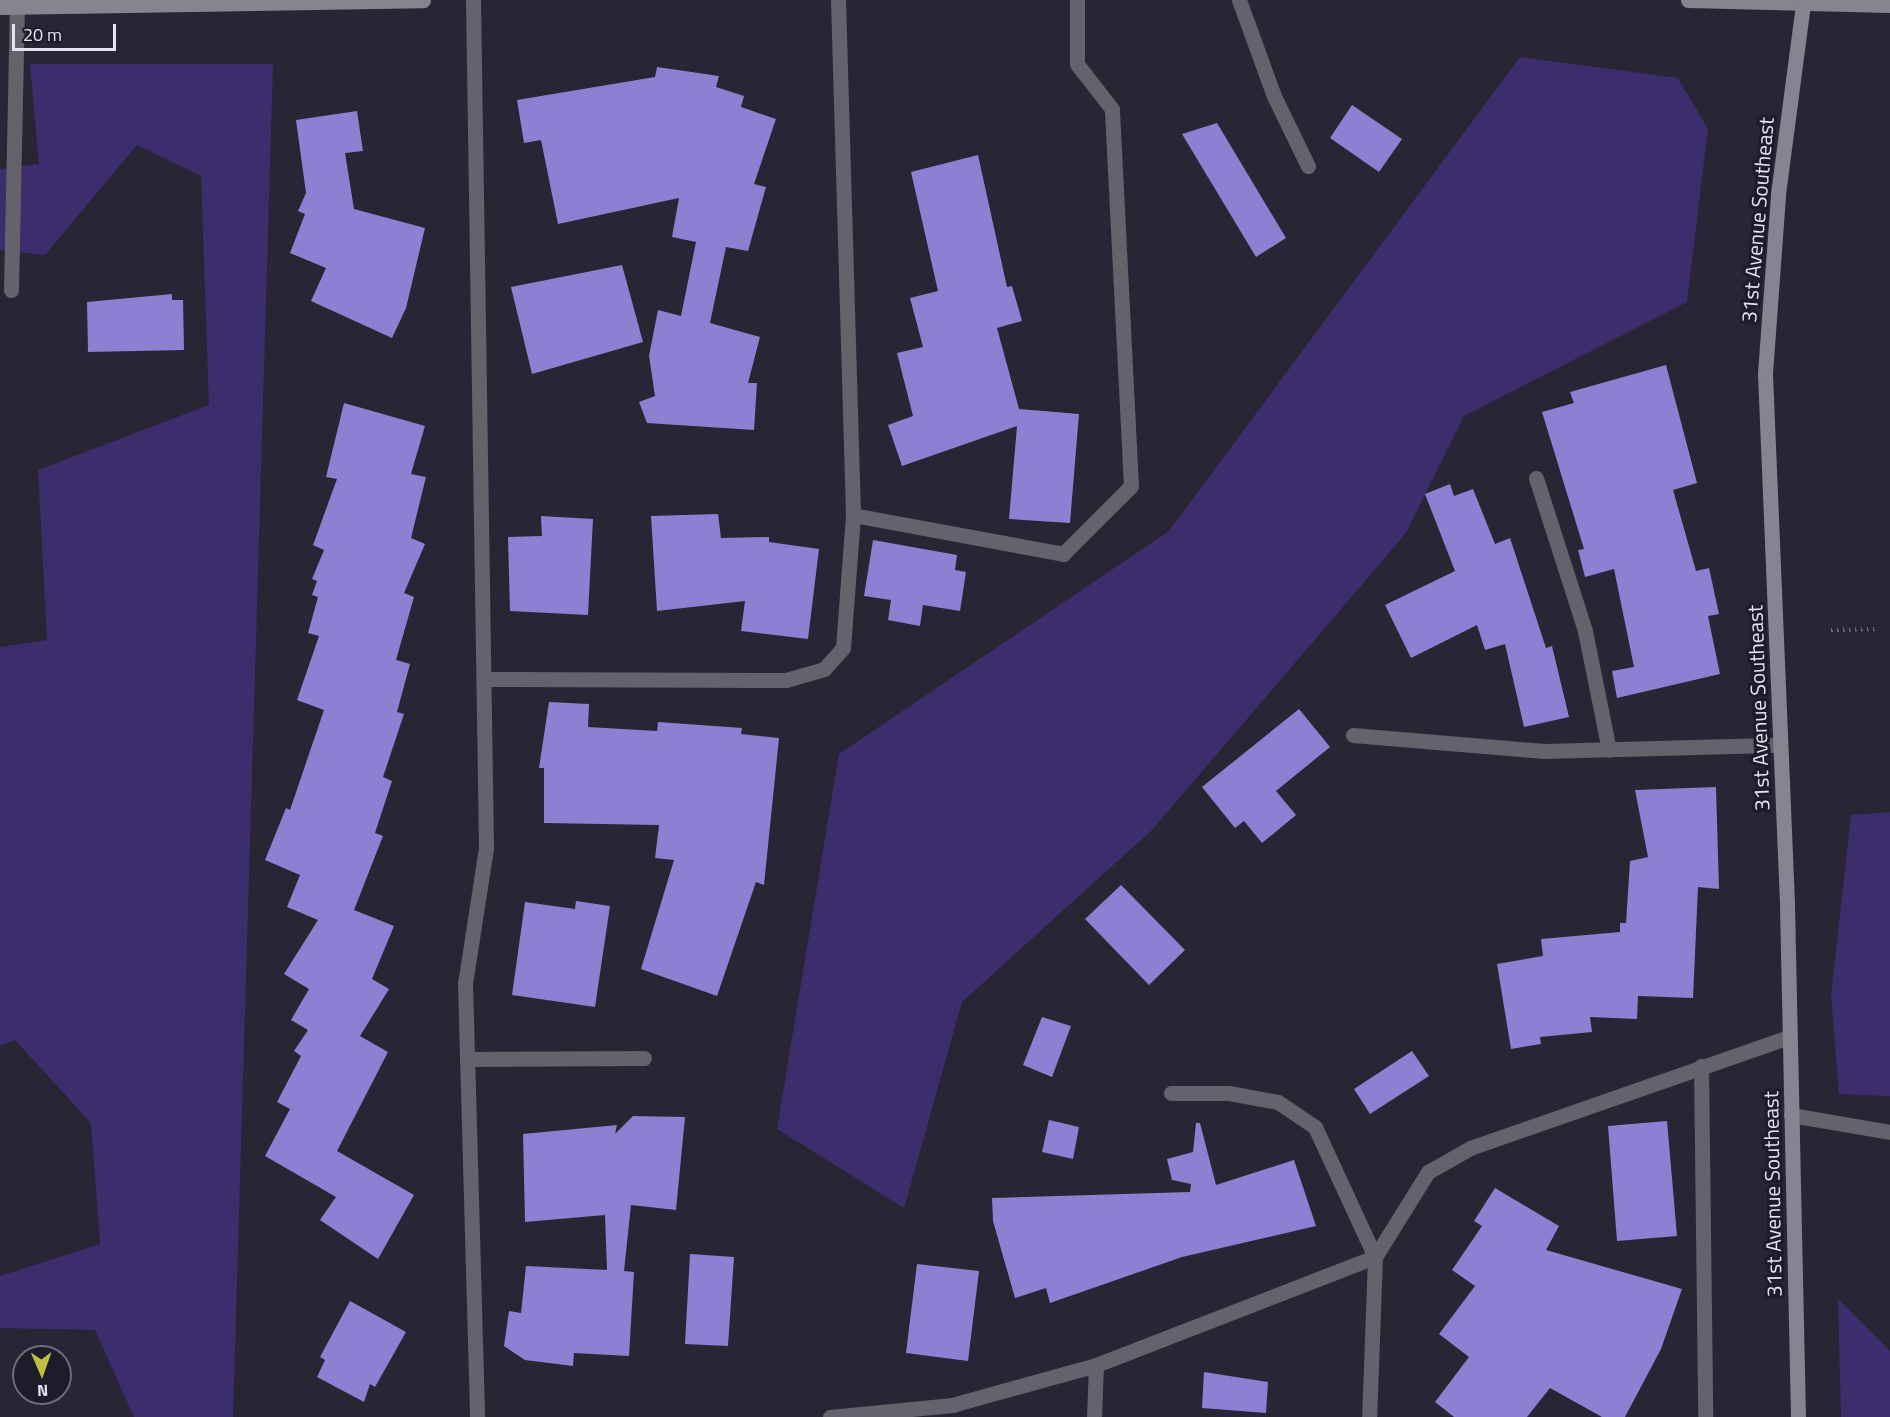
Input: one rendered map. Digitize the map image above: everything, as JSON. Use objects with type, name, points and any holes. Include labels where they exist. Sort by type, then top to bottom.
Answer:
[{"type":"street","points":[[0,7],[423,0]]},
{"type":"street","points":[[473,0],[486,848],[465,983],[477,1417]]},
{"type":"street","points":[[485,679],[786,680],[824,669],[843,648],[853,515],[838,0]]},
{"type":"street","points":[[853,515],[1063,554],[1131,486],[1112,110],[1077,64],[1077,0]]},
{"type":"street","points":[[1239,0],[1274,96],[1308,166]]},
{"type":"street","points":[[1688,0],[1890,5]]},
{"type":"street","name":"31st Avenue Southeast","points":[[1798,1417],[1780,745],[1765,373],[1778,194],[1804,2]]},
{"type":"street","points":[[11,290],[17,7]]},
{"type":"street","points":[[1536,478],[1585,631],[1609,750]]},
{"type":"street","points":[[1353,735],[1544,751],[1780,745]]},
{"type":"street","points":[[830,1417],[952,1405],[1096,1365],[1375,1257],[1428,1172],[1470,1148],[1789,1037]]},
{"type":"street","points":[[467,1059],[644,1058]]},
{"type":"street","points":[[1701,1066],[1705,1417]]},
{"type":"street","points":[[1171,1093],[1229,1093],[1278,1102],[1315,1127],[1375,1257],[1369,1417]]},
{"type":"street","points":[[1791,1115],[1890,1132]]},
{"type":"street","points":[[1094,1417],[1096,1365]]},
{"type":"path","points":[[1831,630],[1877,630]]},
{"type":"shaded area","points":[[1520,57],[1678,78],[1708,129],[1687,302],[1464,416],[1406,533],[1152,830],[962,1002],[904,1208],[777,1129],[839,754],[1169,531]]},
{"type":"shaded area","points":[[30,64],[273,64],[233,1417],[134,1417],[95,1330],[0,1328],[0,1276],[100,1244],[91,1123],[15,1040],[0,1046],[0,647],[47,640],[38,470],[209,405],[201,176],[137,145],[45,255],[0,250],[0,169],[39,164]]},
{"type":"shaded area","points":[[1890,812],[1890,1096],[1839,1094],[1831,995],[1851,815]]},
{"type":"shaded area","points":[[1838,1299],[1890,1351],[1890,1417],[1841,1417]]},
{"type":"building","points":[[657,67],[719,76],[716,87],[744,96],[741,107],[776,119],[754,184],[766,187],[748,251],[726,247],[710,323],[760,337],[748,383],[757,383],[754,430],[647,423],[639,402],[655,396],[649,356],[658,310],[681,316],[696,242],[672,237],[679,198],[558,224],[541,140],[524,143],[517,100],[655,77]]},
{"type":"building","points":[[1352,105],[1402,139],[1379,172],[1330,138]]},
{"type":"building","points":[[357,111],[363,151],[345,153],[354,209],[425,228],[406,308],[392,338],[311,301],[326,268],[290,253],[305,214],[298,211],[306,193],[296,120]]},
{"type":"building","points":[[1217,123],[1286,238],[1256,257],[1182,134]]},
{"type":"building","points":[[978,155],[1007,287],[1012,286],[1022,321],[997,328],[1019,409],[1079,414],[1070,523],[1009,519],[1017,426],[902,466],[888,425],[913,416],[897,353],[923,347],[910,298],[938,291],[911,172]]},
{"type":"building","points":[[622,265],[643,342],[532,374],[511,287]]},
{"type":"building","points":[[172,294],[172,300],[183,300],[184,350],[88,352],[87,302]]},
{"type":"building","points":[[1666,365],[1697,483],[1673,490],[1696,571],[1709,568],[1719,614],[1708,616],[1720,674],[1617,698],[1612,671],[1634,667],[1614,569],[1585,577],[1578,550],[1584,549],[1542,412],[1574,403],[1570,392]]},
{"type":"building","points":[[344,403],[425,426],[411,474],[426,477],[411,538],[425,544],[404,593],[414,597],[396,660],[410,664],[397,712],[404,714],[383,777],[392,781],[375,833],[383,836],[354,910],[394,926],[372,979],[389,989],[360,1036],[388,1052],[337,1151],[414,1195],[378,1259],[320,1220],[336,1197],[265,1156],[290,1109],[277,1102],[301,1056],[294,1051],[308,1030],[291,1020],[309,989],[284,974],[318,920],[287,907],[300,875],[265,860],[286,808],[290,810],[324,710],[297,700],[319,636],[308,633],[318,597],[312,595],[317,581],[312,579],[324,550],[313,545],[337,479],[326,477]]},
{"type":"building","points":[[1450,484],[1454,496],[1473,489],[1495,544],[1510,538],[1546,648],[1552,646],[1569,717],[1524,727],[1505,644],[1485,650],[1477,625],[1411,658],[1385,605],[1455,571],[1425,494]]},
{"type":"building","points":[[718,514],[721,538],[769,537],[769,542],[819,549],[808,639],[741,631],[745,601],[657,611],[651,516]]},
{"type":"building","points":[[541,516],[593,519],[588,615],[510,611],[508,537],[542,536]]},
{"type":"building","points":[[873,540],[957,555],[955,570],[966,572],[960,611],[923,605],[920,626],[888,620],[891,600],[864,596]]},
{"type":"building","points":[[549,702],[589,704],[588,727],[657,731],[658,722],[742,728],[741,734],[779,738],[764,885],[756,882],[717,996],[641,969],[674,860],[655,858],[659,825],[544,823],[544,768],[539,768]]},
{"type":"building","points":[[1299,709],[1330,747],[1276,791],[1296,815],[1262,843],[1244,821],[1235,828],[1202,787]]},
{"type":"building","points":[[1716,787],[1719,889],[1698,887],[1693,998],[1638,996],[1637,1019],[1590,1017],[1592,1032],[1540,1037],[1541,1044],[1511,1049],[1497,964],[1543,956],[1541,939],[1620,932],[1620,923],[1626,923],[1630,861],[1648,857],[1635,790]]},
{"type":"building","points":[[1121,885],[1185,950],[1149,985],[1085,919]]},
{"type":"building","points":[[576,901],[610,906],[595,1007],[512,995],[525,902],[575,909]]},
{"type":"building","points":[[1042,1017],[1071,1026],[1052,1077],[1023,1065]]},
{"type":"building","points":[[1412,1051],[1429,1076],[1370,1114],[1354,1089]]},
{"type":"building","points":[[633,1116],[685,1117],[676,1210],[631,1205],[624,1271],[634,1272],[629,1356],[574,1353],[573,1366],[525,1360],[504,1346],[509,1311],[521,1313],[526,1266],[607,1270],[605,1215],[525,1222],[523,1134],[617,1125],[615,1134]]},
{"type":"building","points":[[1049,1120],[1079,1127],[1073,1159],[1042,1152]]},
{"type":"building","points":[[1667,1121],[1677,1236],[1617,1241],[1608,1126]]},
{"type":"building","points":[[1196,1123],[1200,1123],[1216,1185],[1294,1160],[1316,1226],[1182,1257],[1050,1303],[1046,1288],[1015,1298],[993,1221],[992,1198],[1190,1192],[1191,1184],[1172,1180],[1167,1159],[1193,1152]]},
{"type":"building","points":[[1495,1188],[1559,1226],[1546,1250],[1682,1289],[1661,1349],[1625,1417],[1602,1417],[1550,1388],[1527,1417],[1454,1417],[1435,1402],[1469,1357],[1439,1334],[1475,1286],[1452,1270],[1482,1226],[1474,1221]]},
{"type":"building","points":[[690,1254],[734,1257],[728,1346],[685,1344]]},
{"type":"building","points":[[917,1264],[979,1271],[968,1361],[906,1353]]},
{"type":"building","points":[[350,1301],[406,1332],[375,1387],[370,1384],[364,1402],[317,1377],[325,1360],[320,1357]]},
{"type":"building","points":[[1204,1372],[1268,1382],[1266,1413],[1202,1408]]}]
